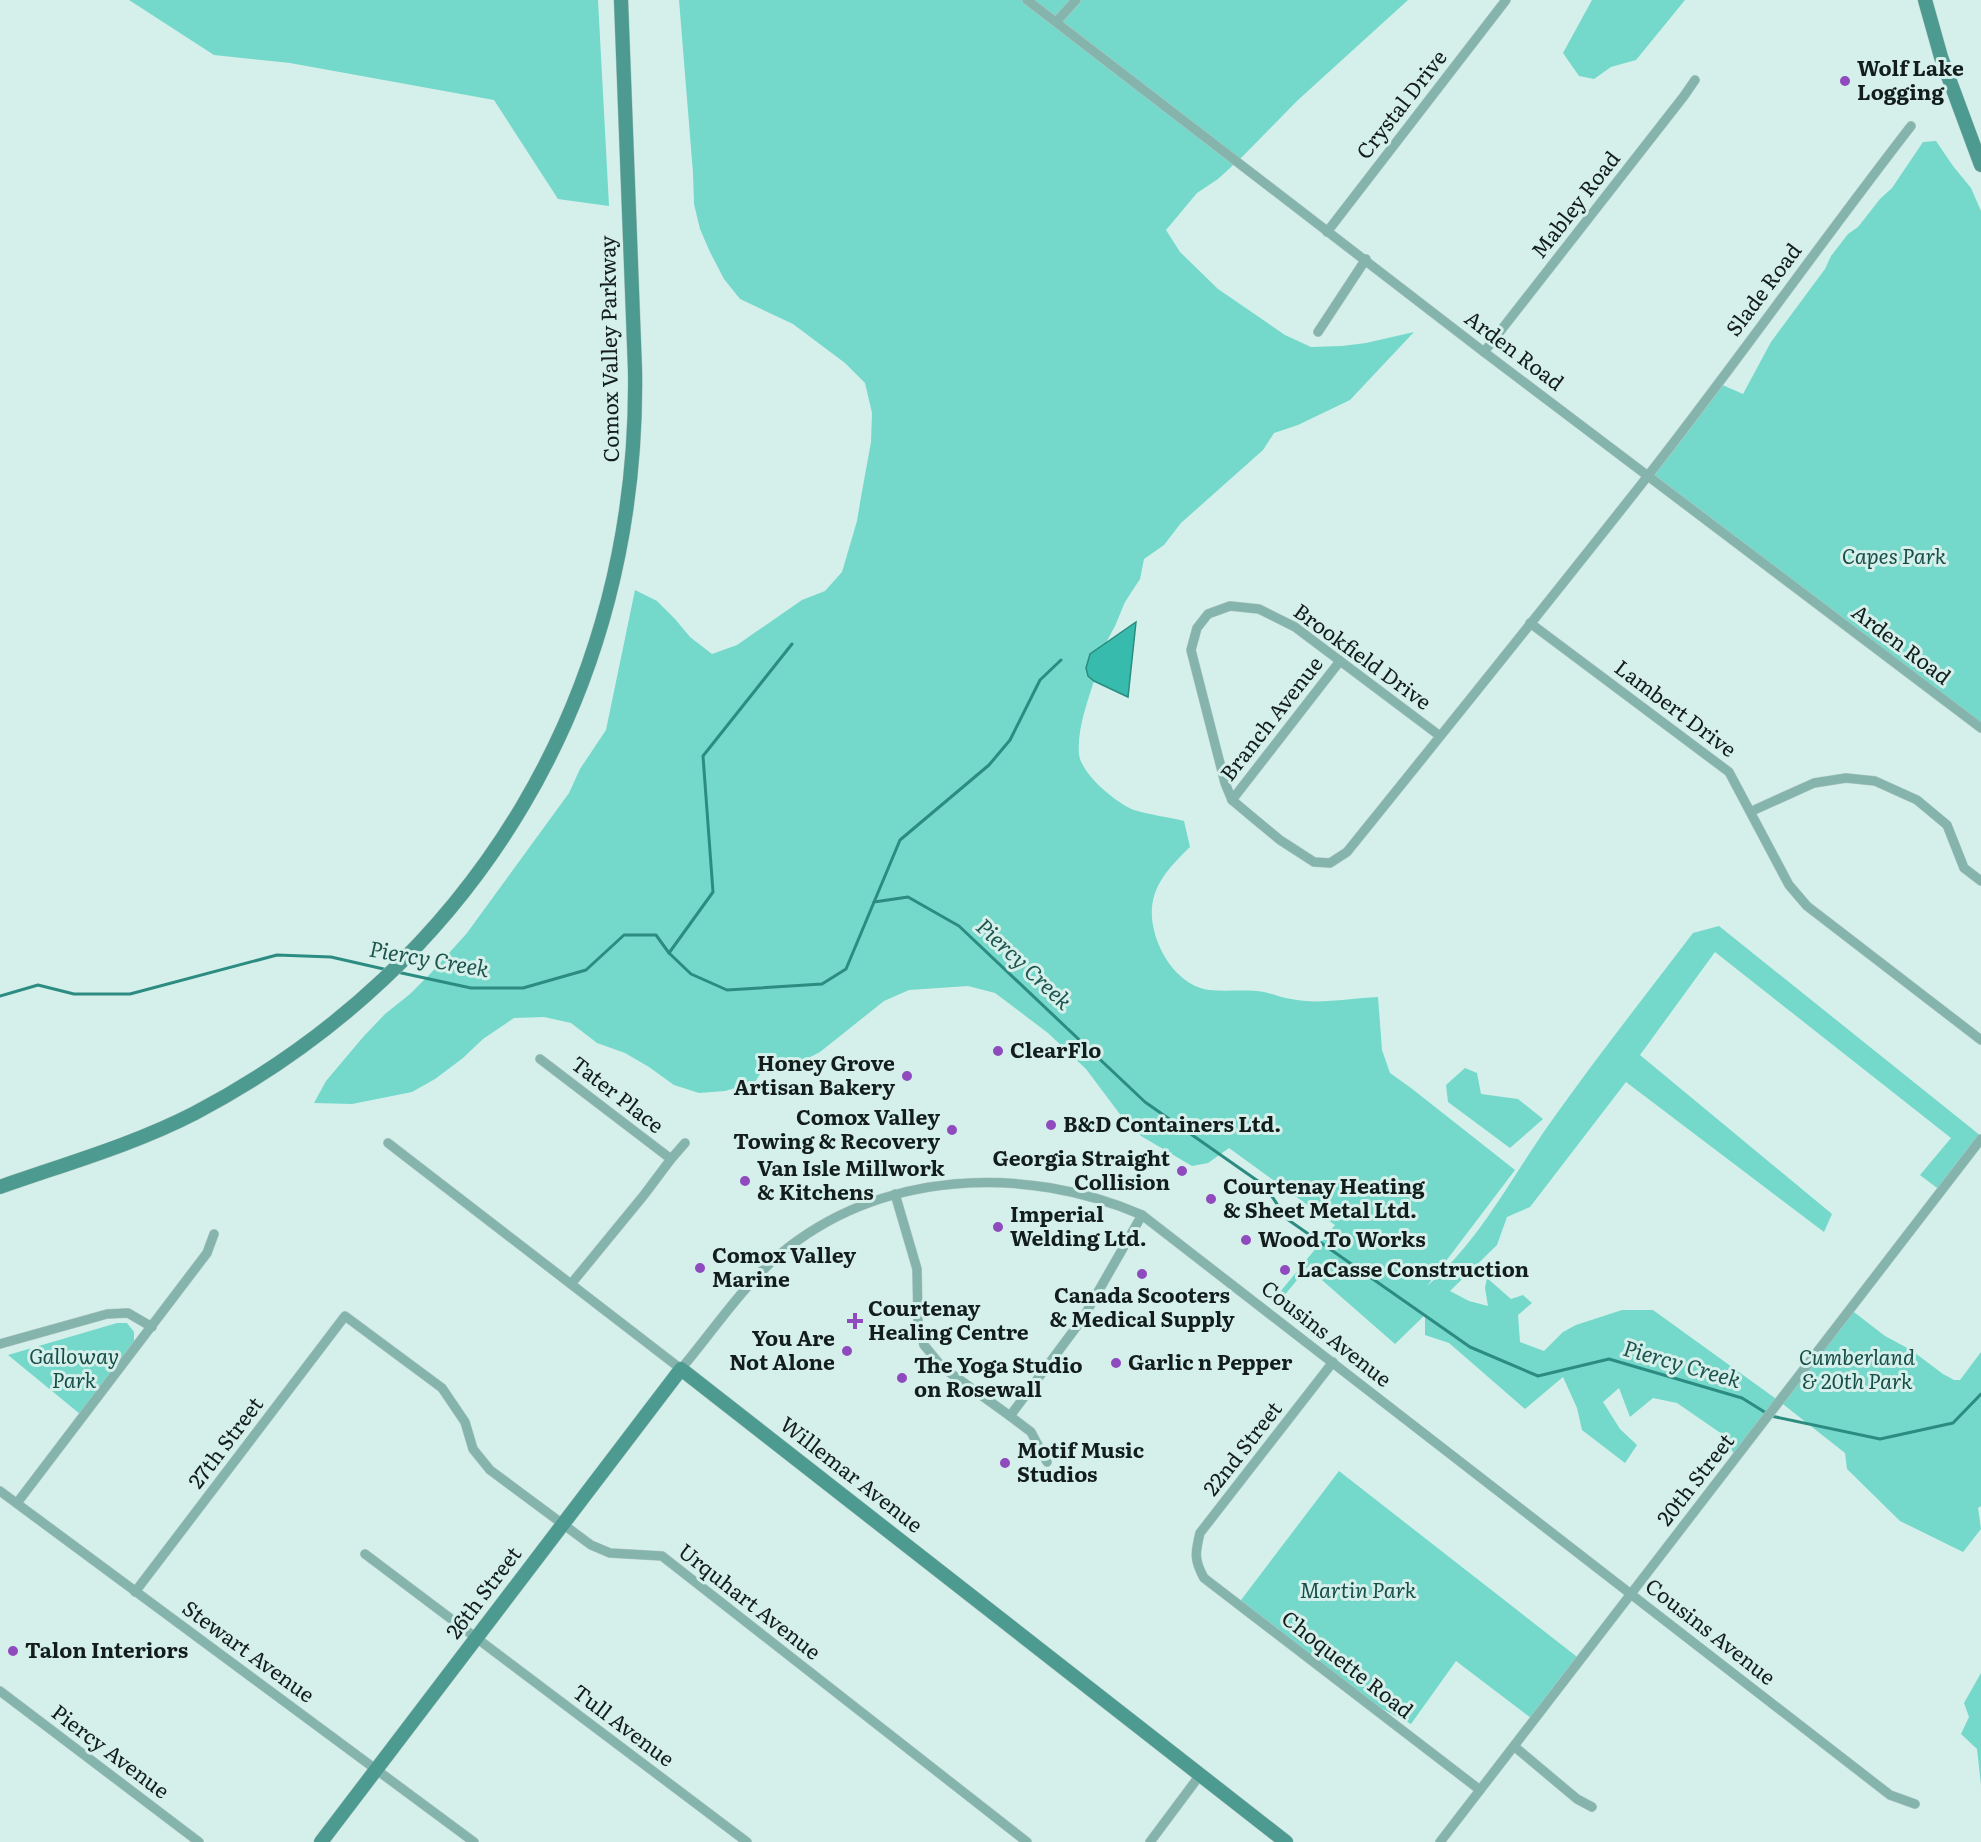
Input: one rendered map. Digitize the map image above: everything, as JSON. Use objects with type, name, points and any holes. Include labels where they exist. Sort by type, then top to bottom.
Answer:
[{"type":"street","name":"Comox Valley Parkway","points":[[0,1187],[148,1134],[192,1114],[286,1058],[332,1024],[388,976],[418,946],[466,890],[497,847],[542,776],[576,701],[601,631],[619,556],[632,473],[636,423],[621,0]]},
{"type":"street","name":"Arden Road","points":[[1027,0],[1484,352],[1981,728]]},
{"type":"street","points":[[1056,22],[1076,0]]},
{"type":"street","name":"Crystal Drive","points":[[1327,232],[1506,0]]},
{"type":"street","points":[[1925,0],[1941,57],[1981,165]]},
{"type":"street","name":"Mabley Road","points":[[1484,352],[1695,80]]},
{"type":"street","name":"Slade Road","points":[[1648,476],[1911,126]]},
{"type":"street","points":[[1318,332],[1366,260]]},
{"type":"street","name":"Brookfield Drive","points":[[1440,736],[1295,627],[1259,609],[1230,606],[1208,614],[1197,628],[1191,650],[1195,672],[1225,783],[1232,800],[1280,840],[1314,862],[1330,863],[1347,852],[1440,736],[1530,623],[1648,476]]},
{"type":"street","name":"Lambert Drive","points":[[1530,623],[1729,772],[1752,811],[1789,885],[1807,906],[1981,1040]]},
{"type":"street","name":"Branch Avenue","points":[[1232,800],[1340,660]]},
{"type":"street","points":[[1752,811],[1814,783],[1846,778],[1875,781],[1917,800],[1947,825],[1964,868],[1981,881]]},
{"type":"street","name":"Tater Place","points":[[540,1059],[671,1159]]},
{"type":"street","name":"20th Street","points":[[1440,1842],[1515,1748],[1981,1139]]},
{"type":"street","name":"Willemar Avenue","points":[[388,1143],[1286,1842]]},
{"type":"street","name":"Tater Place","points":[[571,1284],[685,1143]]},
{"type":"street","name":"Cousins Avenue","points":[[681,1369],[745,1291],[780,1255],[810,1233],[852,1209],[895,1194],[949,1183],[1017,1183],[1062,1188],[1114,1203],[1142,1215],[1890,1795],[1915,1804]]},
{"type":"street","points":[[895,1194],[917,1269],[918,1322],[924,1345],[942,1367],[1031,1432],[1047,1462]]},
{"type":"street","points":[[1010,1416],[1083,1318],[1142,1215]]},
{"type":"street","points":[[17,1503],[207,1253],[214,1234]]},
{"type":"street","points":[[0,1344],[107,1314],[128,1313],[152,1327]]},
{"type":"street","name":"Urquhart Avenue","points":[[345,1316],[442,1388],[465,1422],[473,1449],[490,1470],[591,1545],[610,1553],[662,1556],[1027,1842]]},
{"type":"street","name":"27th Street","points":[[135,1592],[345,1316]]},
{"type":"street","name":"22nd Street","points":[[1197,1564],[1196,1551],[1200,1533],[1333,1362]]},
{"type":"street","name":"26th Street","points":[[321,1842],[681,1369]]},
{"type":"street","name":"Stewart Avenue","points":[[0,1491],[474,1842]]},
{"type":"street","name":"Tull Avenue","points":[[365,1554],[747,1842]]},
{"type":"street","name":"Choquette Road","points":[[1197,1564],[1204,1578],[1480,1790]]},
{"type":"street","name":"Piercy Avenue","points":[[0,1691],[199,1842]]},
{"type":"street","points":[[1515,1748],[1578,1799],[1592,1806]]},
{"type":"street","points":[[1150,1842],[1200,1775]]},
{"type":"green space","points":[[129,0],[598,0],[609,206],[558,199],[494,100],[290,63],[214,55]]},
{"type":"green space","points":[[679,0],[1408,0],[1298,100],[1218,179],[1197,193],[1166,230],[1180,252],[1218,289],[1285,335],[1311,347],[1366,343],[1414,332],[1350,400],[1298,425],[1274,433],[1263,450],[1181,523],[1164,545],[1144,559],[1140,579],[1125,602],[1088,676],[1094,681],[1081,726],[1079,754],[1081,762],[1093,779],[1118,801],[1134,810],[1184,821],[1190,847],[1165,874],[1152,905],[1157,940],[1166,959],[1180,976],[1189,983],[1209,990],[1257,991],[1301,1001],[1378,997],[1382,1050],[1390,1073],[1515,1170],[1427,1286],[1463,1250],[1567,1099],[1693,933],[1719,926],[1981,1136],[1941,1191],[1920,1175],[1951,1138],[1715,952],[1640,1055],[1832,1214],[1824,1232],[1626,1082],[1530,1207],[1507,1217],[1497,1245],[1450,1291],[1469,1301],[1488,1306],[1485,1288],[1487,1278],[1511,1299],[1523,1295],[1532,1303],[1518,1315],[1520,1342],[1544,1351],[1563,1332],[1576,1325],[1622,1310],[1653,1310],[1779,1401],[1736,1457],[1722,1434],[1677,1403],[1653,1398],[1630,1417],[1619,1388],[1603,1402],[1620,1429],[1637,1445],[1625,1463],[1582,1430],[1577,1408],[1563,1377],[1525,1409],[1449,1343],[1425,1335],[1425,1315],[1395,1344],[1315,1274],[1311,1263],[1283,1297],[1280,1292],[1335,1225],[1229,1148],[1208,1163],[1192,1166],[1141,1136],[1122,1117],[1086,1069],[1048,1033],[995,993],[968,986],[909,990],[884,1001],[820,1052],[789,1068],[760,1074],[755,1082],[725,1091],[699,1093],[674,1085],[625,1053],[597,1043],[571,1023],[544,1017],[514,1018],[483,1039],[435,1079],[412,1092],[352,1104],[314,1103],[326,1081],[364,1036],[431,973],[467,933],[569,793],[580,769],[606,730],[635,590],[657,601],[690,637],[712,654],[737,645],[802,600],[825,591],[842,572],[857,521],[871,442],[872,413],[865,383],[845,363],[793,324],[740,299],[724,279],[710,252],[700,229],[694,204]]},
{"type":"green space","points":[[1592,0],[1685,0],[1636,60],[1611,67],[1594,79],[1579,76],[1563,53]]},
{"type":"green space","name":"Capes Park","points":[[1936,141],[1971,188],[1981,211],[1981,728],[1648,476],[1718,383],[1743,394],[1771,342],[1825,269],[1831,256],[1848,234],[1858,227],[1880,199],[1892,188],[1923,142]]},
{"type":"green space","points":[[1465,1068],[1477,1073],[1481,1094],[1518,1099],[1543,1119],[1510,1148],[1448,1102],[1446,1085]]},
{"type":"green space","name":"Cumberland & 20th Park","points":[[1850,1309],[1885,1336],[1911,1350],[1954,1380],[1960,1380],[1981,1352],[1981,1506],[1978,1508],[1981,1529],[1963,1552],[1900,1521],[1847,1469],[1845,1453],[1779,1401]]},
{"type":"green space","name":"Galloway Park","points":[[117,1323],[127,1323],[134,1332],[134,1342],[80,1414],[8,1355]]},
{"type":"green space","name":"Martin Park","points":[[1339,1471],[1581,1660],[1535,1721],[1456,1661],[1411,1724],[1356,1695],[1238,1604]]},
{"type":"green space","points":[[1981,1673],[1981,1785],[1977,1749],[1961,1734],[1969,1717],[1964,1703]]},
{"type":"water","points":[[1136,622],[1128,697],[1094,681],[1088,676],[1086,668],[1090,654]]},
{"type":"waterway","points":[[669,953],[713,892],[703,756],[792,644]]},
{"type":"waterway","name":"Piercy Creek","points":[[397,972],[471,988],[523,988],[586,970],[624,935],[656,935],[669,953],[691,974],[727,990],[822,984],[846,969],[900,840],[989,765],[1010,740],[1040,680],[1061,660]]},
{"type":"waterway","name":"Piercy Creek","points":[[874,902],[908,897],[959,926],[1145,1102],[1265,1186],[1287,1219],[1470,1347],[1538,1376],[1609,1359],[1742,1398],[1771,1416],[1880,1439],[1953,1423],[1981,1394]]},
{"type":"waterway","name":"Piercy Creek","points":[[0,996],[38,985],[74,994],[130,994],[277,955],[331,957],[388,970]]},
{"type":"place","name":"Wolf Lake Logging","points":[[1845,81]]},
{"type":"place","name":"ClearFlo","points":[[998,1051]]},
{"type":"place","name":"Honey Grove Artisan Bakery","points":[[907,1076]]},
{"type":"place","name":"B&D Containers Ltd.","points":[[1051,1125]]},
{"type":"place","name":"Comox Valley Towing & Recovery","points":[[952,1130]]},
{"type":"place","name":"Georgia Straight Collision","points":[[1182,1171]]},
{"type":"place","name":"Van Isle Millwork & Kitchens","points":[[745,1181]]},
{"type":"place","name":"Courtenay Heating & Sheet Metal Ltd.","points":[[1211,1199]]},
{"type":"place","name":"Imperial Welding Ltd.","points":[[998,1227]]},
{"type":"place","name":"Wood To Works","points":[[1246,1240]]},
{"type":"place","name":"Comox Valley Marine","points":[[700,1268]]},
{"type":"place","name":"LaCasse Construction","points":[[1285,1270]]},
{"type":"place","name":"Canada Scooters & Medical Supply","points":[[1142,1274]]},
{"type":"place","name":"Courtenay Healing Centre","points":[[855,1321]]},
{"type":"place","name":"You Are Not Alone","points":[[847,1351]]},
{"type":"place","name":"Garlic n Pepper","points":[[1116,1363]]},
{"type":"place","name":"The Yoga Studio on Rosewall","points":[[902,1378]]},
{"type":"place","name":"Motif Music Studios","points":[[1005,1463]]},
{"type":"place","name":"Talon Interiors","points":[[13,1651]]}]
